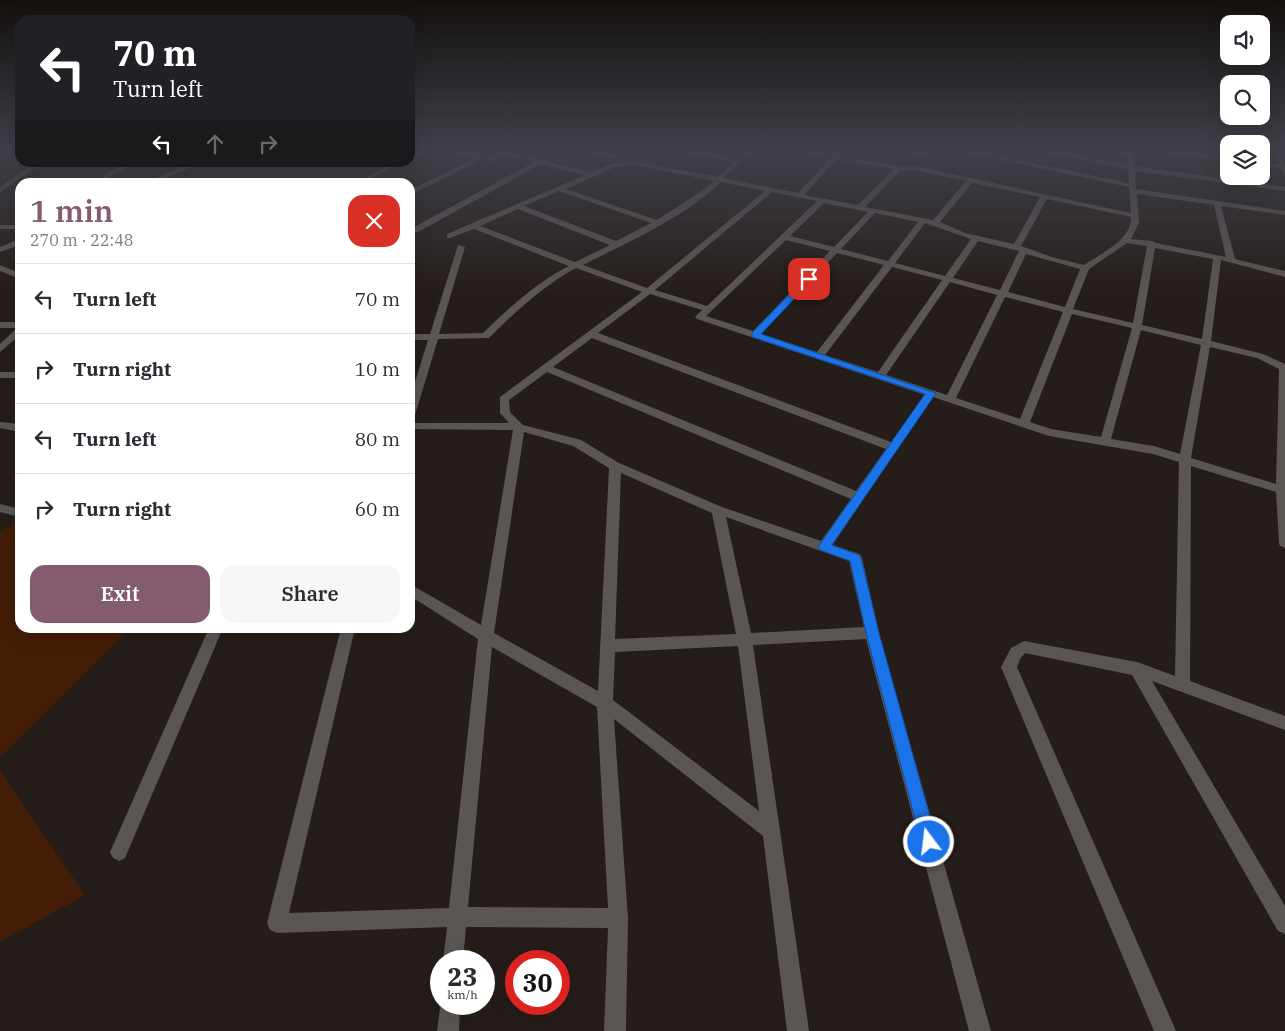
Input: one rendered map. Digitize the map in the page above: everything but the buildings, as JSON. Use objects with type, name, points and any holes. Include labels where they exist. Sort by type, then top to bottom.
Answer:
[{"type":"street","points":[[415,229],[477,196]]},
{"type":"street","points":[[450,236],[544,196]]},
{"type":"street","points":[[580,196],[657,223]]},
{"type":"street","points":[[415,337],[486,336],[513,309],[574,266],[657,223],[699,196]]},
{"type":"street","points":[[519,426],[506,413],[504,399],[647,292],[763,196]]},
{"type":"street","points":[[799,196],[935,223],[976,238],[1020,248],[1049,259],[1085,268]]},
{"type":"street","points":[[858,208],[870,196]]},
{"type":"street","points":[[935,223],[957,196]]},
{"type":"street","points":[[1040,196],[1135,216]]},
{"type":"street","points":[[1024,423],[1085,268],[1126,240],[1135,224],[1134,196]]},
{"type":"street","points":[[1176,196],[1285,213]]},
{"type":"street","points":[[950,399],[1003,292],[1020,248],[1044,197]]},
{"type":"street","points":[[822,202],[700,317],[1049,432],[1154,450],[1284,491]]},
{"type":"street","points":[[1217,203],[1231,260]]},
{"type":"street","points":[[520,207],[614,244]]},
{"type":"street","points":[[755,335],[873,212]]},
{"type":"street","points":[[818,357],[923,221]]},
{"type":"street","points":[[474,226],[574,266],[647,292],[709,309]]},
{"type":"street","points":[[0,227],[15,227]]},
{"type":"street","points":[[784,237],[1067,310],[1272,360],[1284,368],[1285,543]]},
{"type":"street","points":[[880,376],[976,238]]},
{"type":"street","points":[[1126,240],[1152,243],[1285,274]]},
{"type":"street","points":[[1105,442],[1137,326],[1152,243]]},
{"type":"street","points":[[0,250],[15,244]]},
{"type":"street","points":[[415,398],[461,247]]},
{"type":"street","points":[[1182,685],[1185,460],[1206,343],[1217,257]]},
{"type":"street","points":[[0,268],[15,274]]},
{"type":"street","points":[[0,326],[15,325]]},
{"type":"street","points":[[590,334],[893,447]]},
{"type":"street","points":[[0,349],[15,335]]},
{"type":"street","points":[[546,368],[859,497]]},
{"type":"street","points":[[0,375],[15,374]]},
{"type":"street","points":[[824,547],[931,393]]},
{"type":"street","points":[[0,425],[15,427]]},
{"type":"street","points":[[415,426],[519,426],[577,443],[614,466],[718,510],[855,558],[872,633],[980,1031]]},
{"type":"street","points":[[454,950],[486,636],[519,426]]},
{"type":"street","points":[[614,466],[606,703],[618,918],[615,1031]]},
{"type":"street","points":[[0,508],[15,512]]},
{"type":"street","points":[[718,510],[745,641],[798,1031]]},
{"type":"street","points":[[415,592],[486,636],[606,703],[771,830]]},
{"type":"street","points":[[119,852],[214,633]]},
{"type":"street","points":[[347,633],[277,923],[457,917],[618,918]]},
{"type":"street","points":[[608,646],[745,641],[872,633]]},
{"type":"street","points":[[1165,1031],[1009,667],[1017,650],[1024,647],[1137,669],[1285,722]]},
{"type":"street","points":[[1137,669],[1285,924]]},
{"type":"street","points":[[448,1031],[449,1015]]},
{"type":"shaded area","points":[[15,524],[15,633],[126,633],[0,757],[0,532]]},
{"type":"shaded area","points":[[0,770],[85,895],[0,942]]},
{"type":"route","points":[[809,279],[755,335],[931,393],[824,547],[855,558],[872,633],[929,842]]}]
